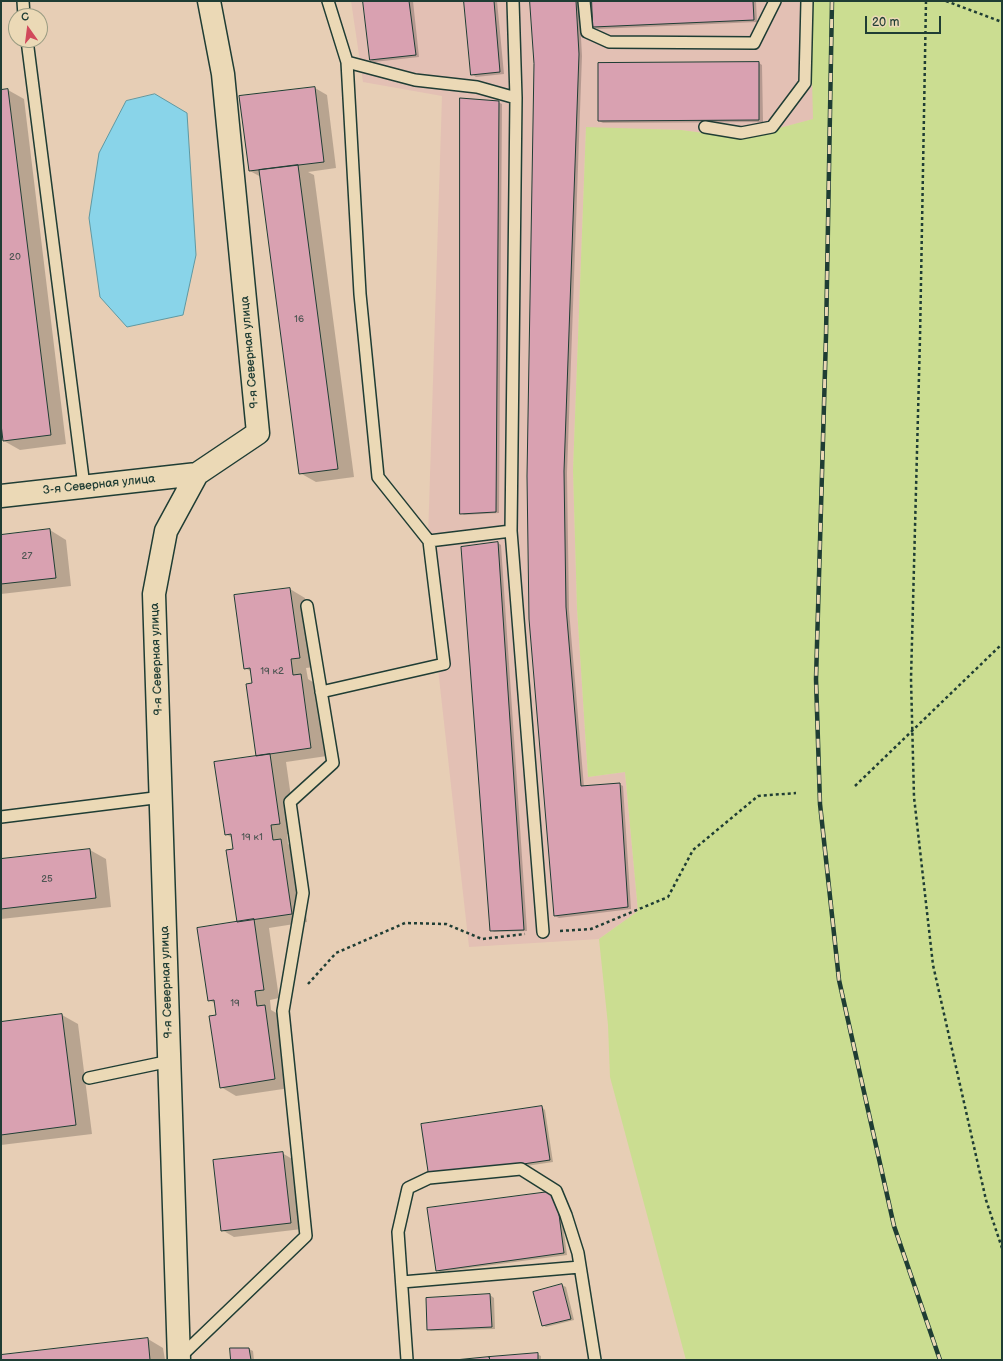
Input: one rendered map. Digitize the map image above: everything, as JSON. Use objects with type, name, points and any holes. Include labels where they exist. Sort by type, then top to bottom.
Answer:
[{"type":"street","name":"9-я Северная улица","points":[[178,1359],[162,797],[154,594],[166,531],[197,474],[258,432],[223,74],[209,1]]},
{"type":"street","name":"3-я Северная улица","points":[[1,496],[197,474]]},
{"type":"lane","points":[[321,692],[444,664],[429,541],[378,477],[360,294],[348,62],[328,1]]},
{"type":"lane","points":[[512,1],[516,98],[511,531],[544,932]]},
{"type":"lane","points":[[584,1],[587,32],[609,42],[754,43],[775,1]]},
{"type":"lane","points":[[705,127],[741,133],[772,127],[805,83],[807,1]]},
{"type":"lane","points":[[29,48],[84,486]]},
{"type":"lane","points":[[348,62],[416,80],[476,87],[516,98]]},
{"type":"lane","points":[[429,541],[511,531]]},
{"type":"lane","points":[[178,1359],[306,1236],[283,1010],[303,893],[290,802],[333,763],[307,606]]},
{"type":"lane","points":[[1,817],[162,797]]},
{"type":"lane","points":[[89,1078],[170,1061]]},
{"type":"lane","points":[[407,1360],[398,1232],[408,1188],[429,1178],[522,1169],[556,1191],[566,1215],[578,1252],[594,1360]]},
{"type":"lane","points":[[402,1282],[580,1267]]},
{"type":"path","points":[[926,1],[921,330],[911,679],[914,797],[933,964],[986,1200],[1002,1248]]},
{"type":"path","points":[[946,1],[1002,22]]},
{"type":"path","points":[[855,786],[1002,644]]},
{"type":"shaded area","points":[[351,1],[810,1],[814,119],[742,138],[681,130],[586,128],[573,470],[577,608],[588,777],[625,772],[638,911],[599,939],[469,947],[427,570],[442,96],[363,82]]},
{"type":"green space","points":[[810,1],[1002,1],[1002,1360],[686,1360],[610,1077],[608,1025],[599,939],[638,911],[625,772],[588,777],[577,608],[573,470],[586,127],[681,130],[742,138],[813,119]]},
{"type":"water","points":[[155,94],[187,113],[196,255],[183,315],[127,327],[100,297],[89,218],[99,153],[126,101]]},
{"type":"building","points":[[363,1],[409,1],[416,55],[370,60]]},
{"type":"building","points":[[464,1],[494,1],[500,72],[471,75]]},
{"type":"building","points":[[530,1],[576,1],[579,54],[564,471],[566,607],[581,786],[620,783],[628,907],[554,916],[529,619],[527,476],[534,64]]},
{"type":"building","points":[[592,1],[753,1],[754,20],[593,27]]},
{"type":"building","points":[[759,62],[759,120],[598,121],[598,63]]},
{"type":"building","points":[[315,87],[324,162],[249,171],[239,96]]},
{"type":"building","points":[[8,89],[51,435],[3,441],[1,424],[1,90]]},
{"type":"building","points":[[460,98],[499,101],[496,512],[460,514]]},
{"type":"building","points":[[298,165],[338,469],[299,474],[259,170]]},
{"type":"building","points":[[50,529],[56,578],[1,584],[1,535]]},
{"type":"building","points":[[498,542],[524,930],[490,931],[461,547]]},
{"type":"building","points":[[290,588],[300,658],[291,659],[293,675],[301,674],[311,748],[256,756],[246,684],[252,683],[250,668],[244,669],[234,595]]},
{"type":"building","points":[[270,754],[280,824],[271,825],[273,840],[281,839],[292,914],[237,922],[226,850],[233,849],[231,834],[225,835],[214,762]]},
{"type":"building","points":[[90,849],[96,898],[1,909],[1,859]]},
{"type":"building","points":[[254,919],[264,990],[255,991],[257,1006],[265,1005],[275,1079],[220,1088],[209,1016],[216,1015],[214,1000],[208,1001],[197,928]]},
{"type":"building","points":[[62,1014],[76,1125],[1,1135],[1,1022]]},
{"type":"building","points":[[542,1106],[550,1160],[429,1178],[421,1124]]},
{"type":"building","points":[[283,1152],[291,1223],[221,1231],[213,1160]]},
{"type":"building","points":[[556,1191],[564,1253],[436,1271],[427,1208]]},
{"type":"building","points":[[562,1284],[571,1319],[542,1326],[533,1292]]},
{"type":"building","points":[[490,1294],[492,1327],[427,1330],[426,1298]]},
{"type":"building","points":[[148,1338],[150,1360],[1,1360],[1,1355]]},
{"type":"building","points":[[230,1348],[249,1348],[251,1360],[231,1360]]},
{"type":"building","points":[[538,1353],[538,1360],[490,1360],[489,1357]]},
{"type":"building","points":[[489,1357],[490,1360],[455,1360]]},
{"type":"railway","points":[[832,1],[826,336],[816,679],[820,804],[839,980],[894,1226],[940,1360]]}]
